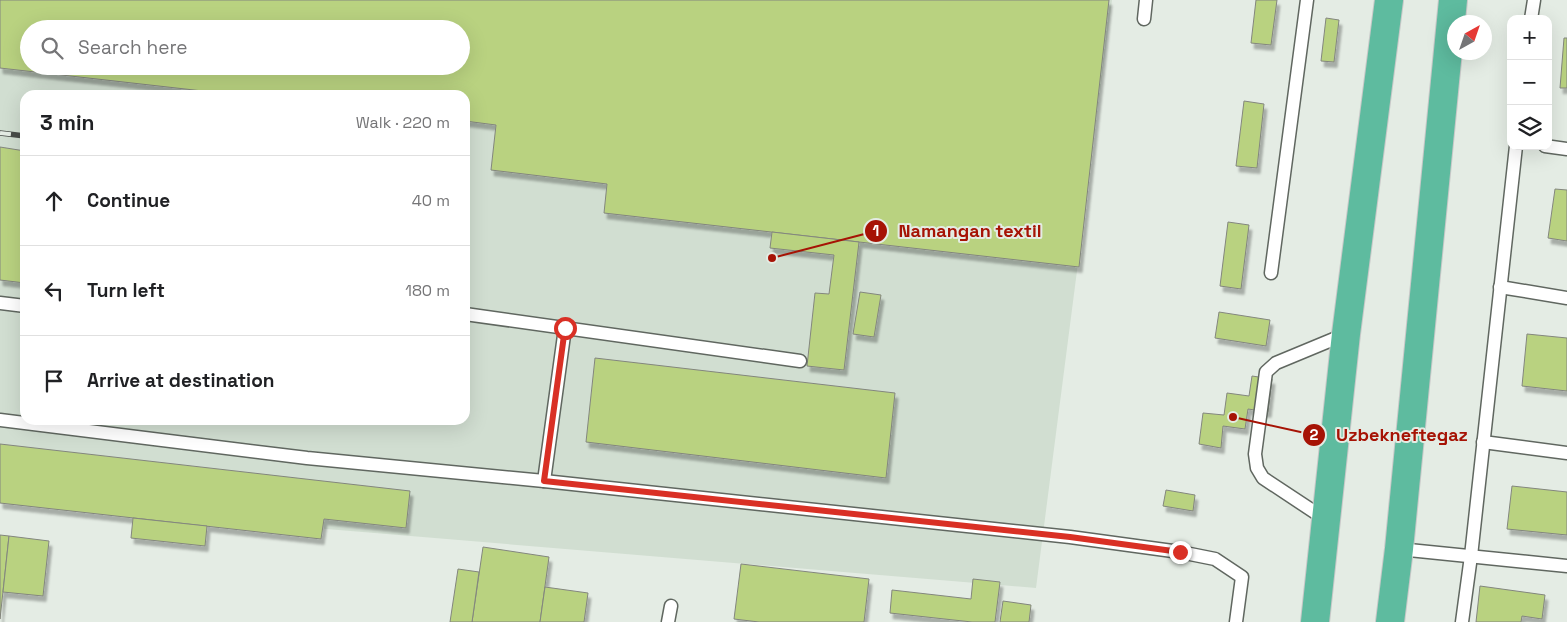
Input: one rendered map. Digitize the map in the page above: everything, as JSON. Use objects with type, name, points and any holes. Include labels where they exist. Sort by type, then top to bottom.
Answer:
[{"type":"highway","points":[[1315,622],[1346,334],[1390,0]]},
{"type":"highway","points":[[1390,622],[1399,549],[1453,0]]},
{"type":"lane","points":[[1144,19],[1146,0]]},
{"type":"lane","points":[[1271,274],[1306,0]]},
{"type":"lane","points":[[1532,15],[1534,0]]},
{"type":"lane","points":[[1552,147],[1567,149]]},
{"type":"lane","points":[[1462,622],[1471,556],[1516,150]]},
{"type":"lane","points":[[1500,287],[1567,298]]},
{"type":"lane","points":[[0,303],[20,305]]},
{"type":"lane","points":[[470,315],[800,362]]},
{"type":"lane","points":[[544,481],[565,328]]},
{"type":"lane","points":[[1325,519],[1263,478],[1257,468],[1255,454],[1266,372],[1276,362],[1346,334]]},
{"type":"lane","points":[[0,420],[20,422]]},
{"type":"lane","points":[[40,425],[307,458],[544,481],[1070,537],[1180,552],[1215,560],[1242,577],[1236,622]]},
{"type":"lane","points":[[1483,442],[1567,453]]},
{"type":"lane","points":[[1399,549],[1567,566]]},
{"type":"lane","points":[[668,622],[671,606]]},
{"type":"shaded area","points":[[0,0],[1112,0],[1036,588],[0,502]]},
{"type":"building","points":[[0,0],[1109,0],[1079,267],[604,213],[607,184],[491,170],[496,125],[470,122],[470,90],[194,90],[62,75],[470,75],[470,20],[20,20],[20,70],[0,68]]},
{"type":"building","points":[[1256,0],[1277,0],[1271,45],[1251,43]]},
{"type":"building","points":[[1326,18],[1339,20],[1334,62],[1321,61]]},
{"type":"building","points":[[1564,38],[1567,38],[1567,88],[1560,88]]},
{"type":"building","points":[[1244,101],[1264,104],[1257,168],[1236,166]]},
{"type":"building","points":[[0,147],[20,150],[20,282],[0,280]]},
{"type":"building","points":[[1555,189],[1567,190],[1567,241],[1548,238]]},
{"type":"building","points":[[1228,222],[1249,225],[1241,289],[1220,286]]},
{"type":"building","points":[[772,232],[859,242],[844,370],[807,366],[815,293],[829,294],[834,255],[770,248]]},
{"type":"building","points":[[860,292],[881,295],[874,337],[853,334]]},
{"type":"building","points":[[1219,312],[1270,320],[1266,346],[1215,338]]},
{"type":"building","points":[[1527,334],[1567,338],[1567,391],[1522,386]]},
{"type":"building","points":[[595,358],[895,393],[886,478],[586,442]]},
{"type":"building","points":[[1252,376],[1272,379],[1268,412],[1248,409],[1245,429],[1223,426],[1221,448],[1199,444],[1203,413],[1224,415],[1227,393],[1249,396]]},
{"type":"building","points":[[0,444],[410,491],[406,528],[324,519],[321,539],[0,503]]},
{"type":"building","points":[[1512,486],[1567,492],[1567,535],[1507,529]]},
{"type":"building","points":[[1166,490],[1195,495],[1193,511],[1163,506]]},
{"type":"building","points":[[133,518],[207,526],[205,546],[131,538]]},
{"type":"building","points":[[0,535],[9,536],[0,619]]},
{"type":"building","points":[[9,536],[49,541],[43,596],[3,592]]},
{"type":"building","points":[[483,547],[549,557],[540,622],[472,622]]},
{"type":"building","points":[[741,564],[869,579],[864,622],[759,622],[734,619]]},
{"type":"building","points":[[458,569],[479,572],[472,622],[450,622]]},
{"type":"building","points":[[973,579],[1000,582],[995,622],[972,622],[890,613],[892,590],[971,599]]},
{"type":"building","points":[[1480,586],[1545,595],[1542,619],[1522,616],[1521,622],[1476,622]]},
{"type":"building","points":[[545,587],[588,593],[584,622],[540,622]]},
{"type":"building","points":[[1003,601],[1031,605],[1029,622],[1000,622]]},
{"type":"railway","points":[[0,133],[20,135]]},
{"type":"place","name":"Namangan textil","points":[[772,258]]},
{"type":"place","name":"Uzbekneftegaz","points":[[1233,417]]},
{"type":"route","points":[[565,328],[544,481],[1070,537],[1180,552]]}]
